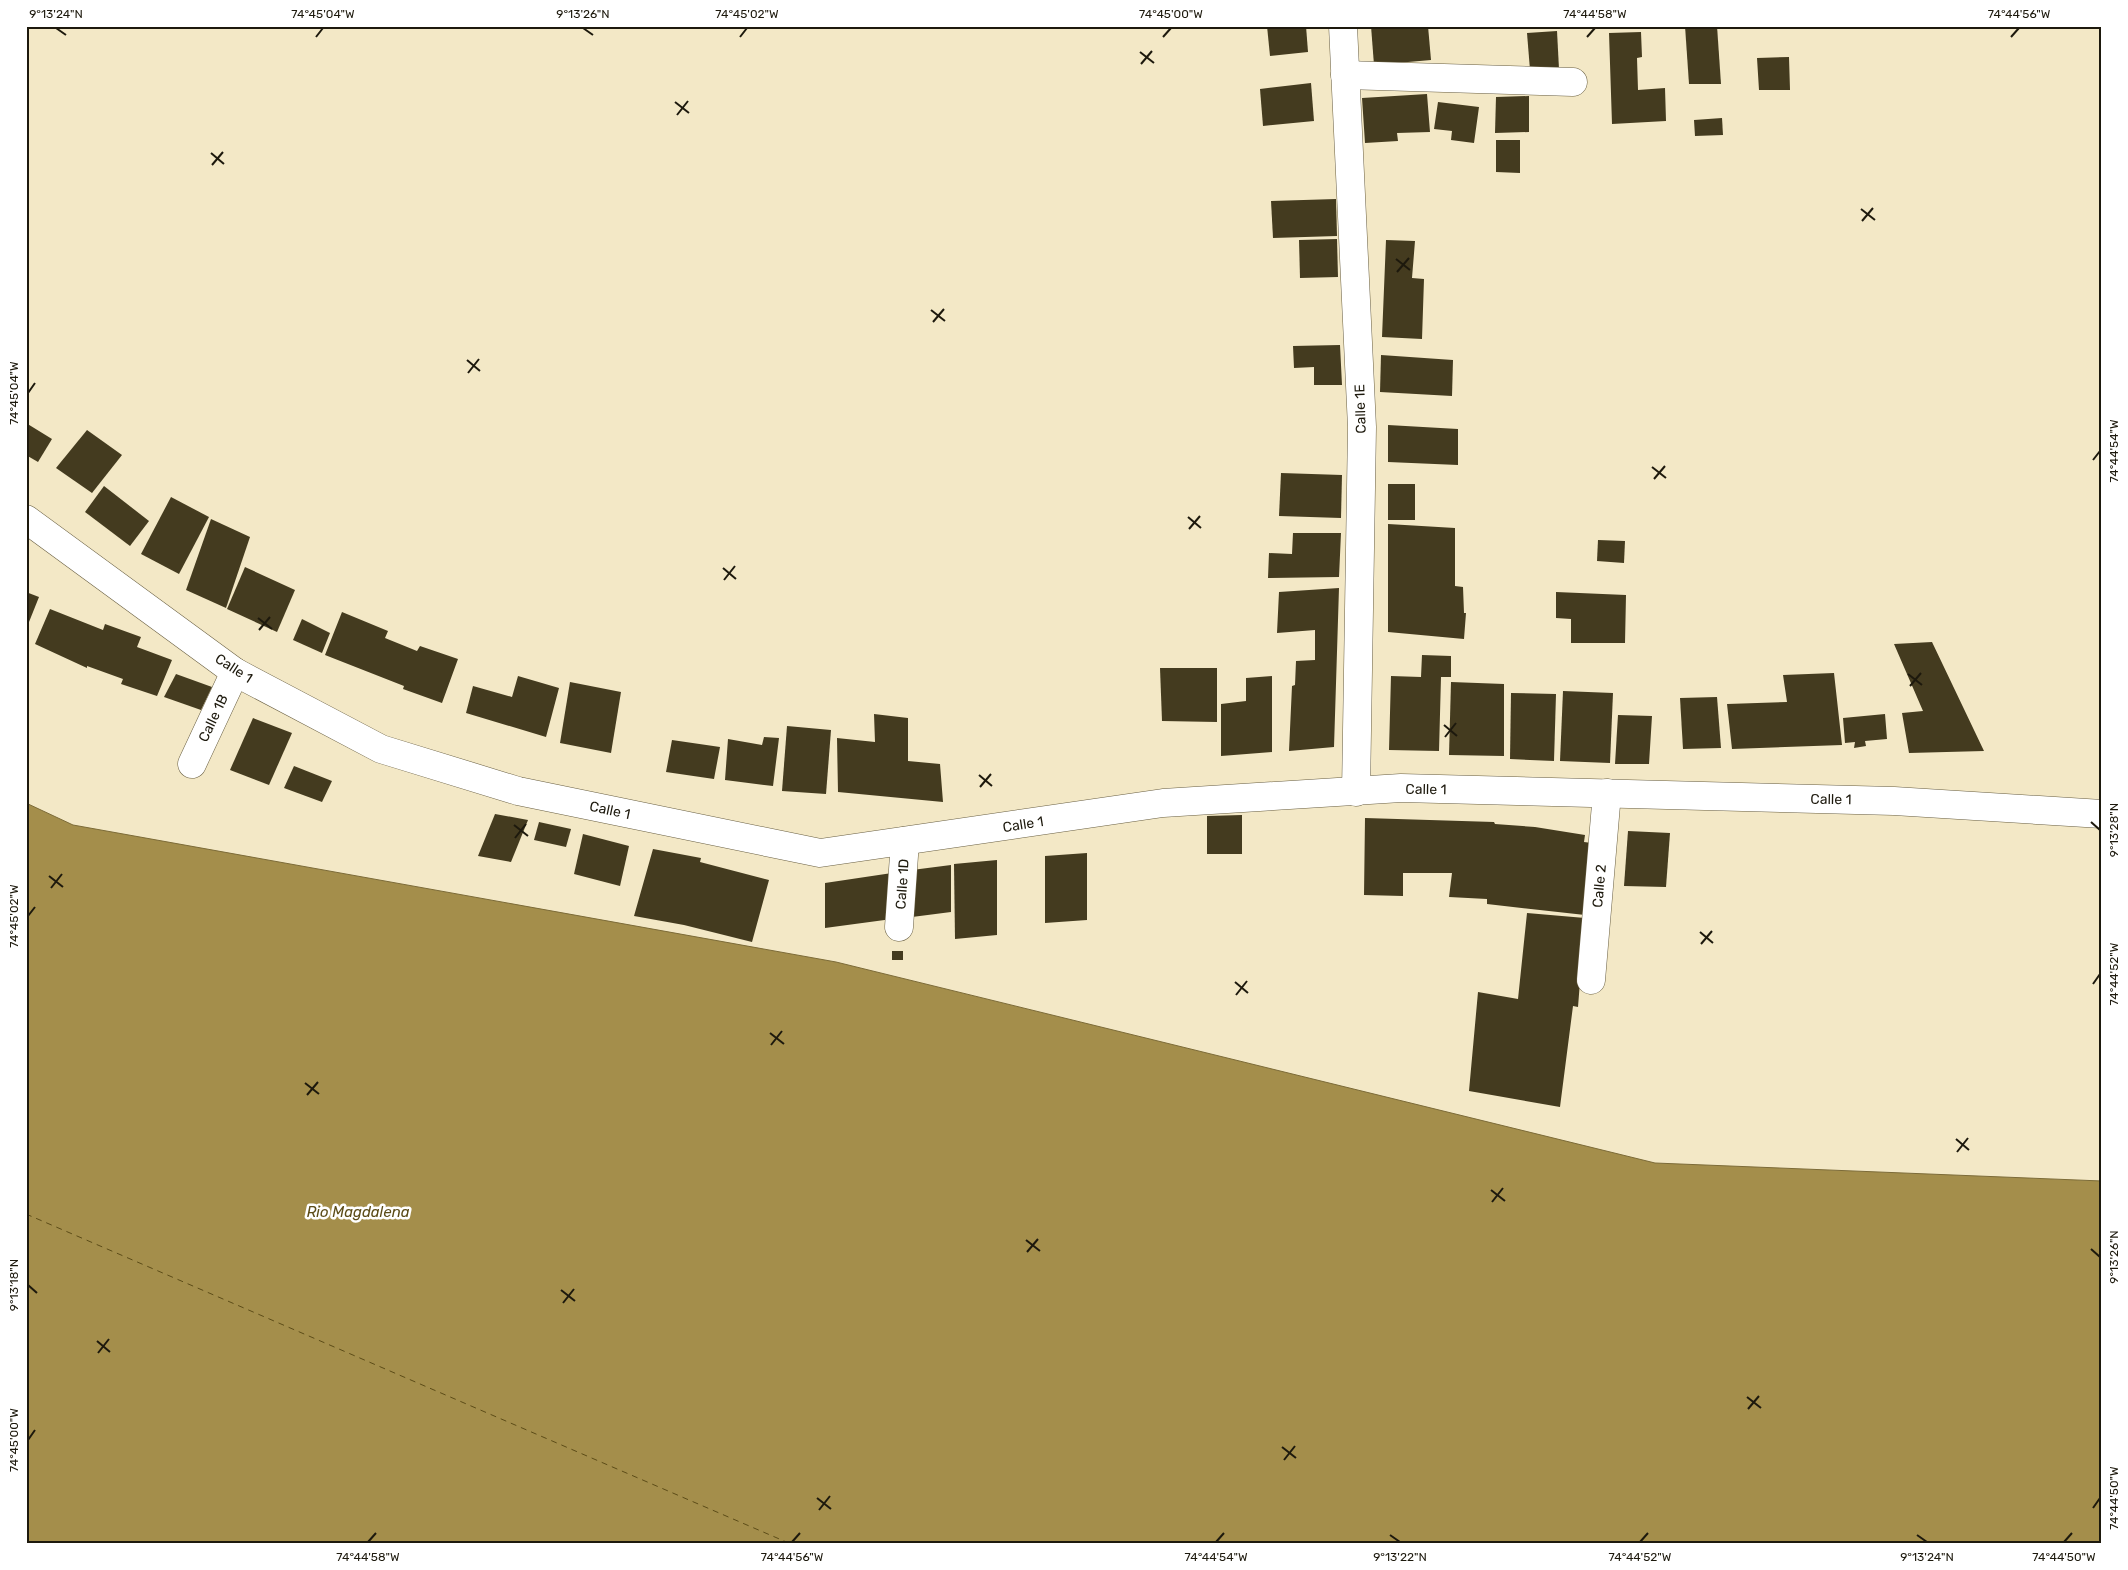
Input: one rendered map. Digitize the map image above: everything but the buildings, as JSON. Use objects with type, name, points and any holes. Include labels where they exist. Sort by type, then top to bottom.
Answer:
[{"type":"street","name":"Calle 1E","points":[[1343,26],[1362,427],[1356,792]]},
{"type":"street","points":[[1345,75],[1573,82]]},
{"type":"street","name":"Calle 1","points":[[26,519],[235,672],[381,748],[518,791],[820,853],[1163,803],[1401,788],[1894,801],[2102,814]]},
{"type":"street","name":"Calle 1B","points":[[192,764],[235,672]]},
{"type":"street","name":"Calle 2","points":[[1591,980],[1607,793]]},
{"type":"street","name":"Calle 1D","points":[[899,927],[905,842]]},
{"type":"water","name":"Rio Magdalena","points":[[26,803],[73,825],[836,962],[1655,1163],[2102,1181],[2102,1544],[26,1544]]},
{"type":"ferry route","points":[[26,1214],[791,1544]]}]
